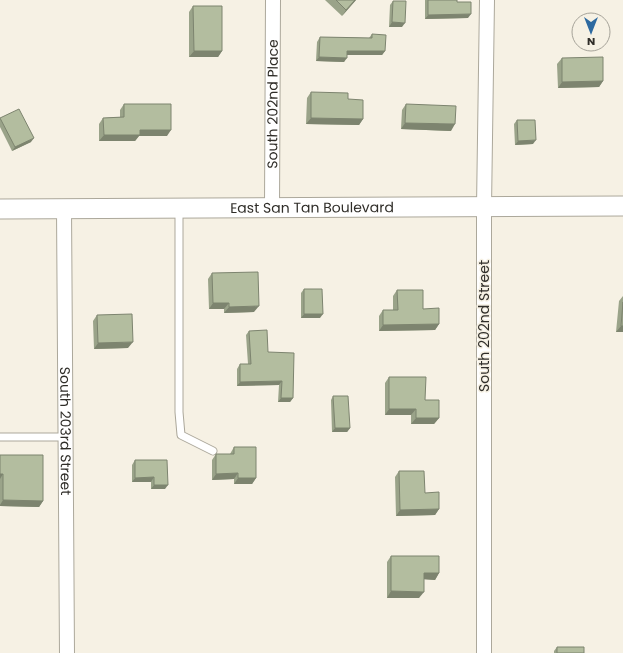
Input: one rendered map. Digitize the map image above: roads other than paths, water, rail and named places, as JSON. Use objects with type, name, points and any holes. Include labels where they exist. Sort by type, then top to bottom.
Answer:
[{"type":"street","name":"South 202nd Place","points":[[272,207],[273,0]]},
{"type":"street","name":"South 202nd Street","points":[[484,653],[484,207],[487,0]]},
{"type":"street","name":"East San Tan Boulevard","points":[[0,209],[623,206]]},
{"type":"street","name":"South 203rd Street","points":[[64,208],[67,653]]},
{"type":"lane","points":[[179,208],[179,412],[181,435],[213,451]]},
{"type":"lane","points":[[0,436],[66,437]]}]
